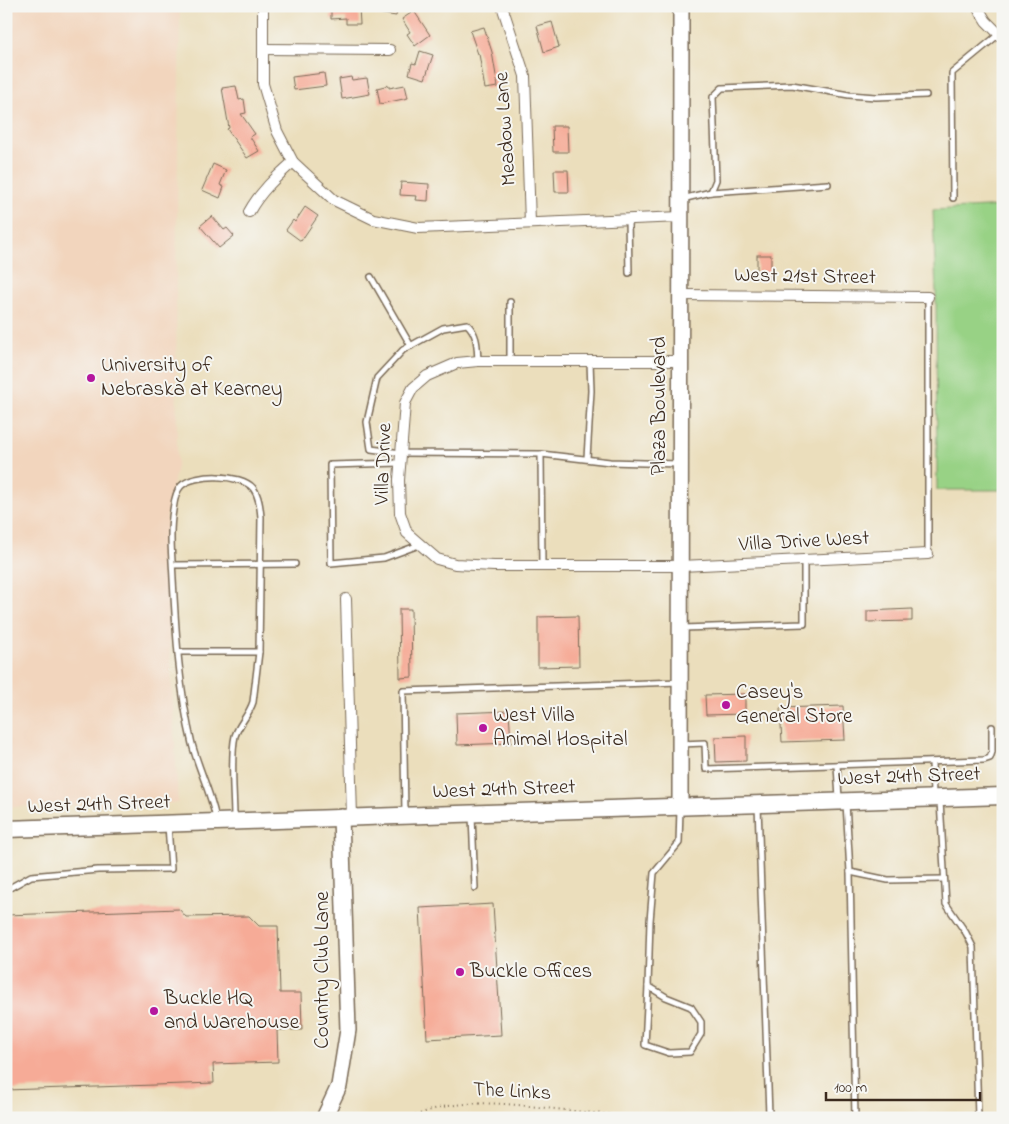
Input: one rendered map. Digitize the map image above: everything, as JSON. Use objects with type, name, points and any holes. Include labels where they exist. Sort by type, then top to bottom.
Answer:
[{"type":"main road","name":"West 24th Street","points":[[6,829],[1003,796]]},
{"type":"street","points":[[263,6],[263,84],[277,131],[293,162],[334,200],[373,219],[418,228],[681,217]]},
{"type":"street","name":"Meadow Lane","points":[[502,6],[525,76],[530,223]]},
{"type":"street","name":"Plaza Boulevard","points":[[680,806],[681,6]]},
{"type":"street","points":[[977,6],[986,22],[1000,36]]},
{"type":"street","points":[[263,49],[390,50]]},
{"type":"street","points":[[249,212],[257,197],[267,185],[293,162]]},
{"type":"street","name":"West 21st Street","points":[[681,294],[928,297]]},
{"type":"street","name":"Villa Drive","points":[[681,361],[478,361],[457,363],[428,376],[413,388],[405,403],[400,458],[400,513],[407,533],[437,559],[455,564],[681,566]]},
{"type":"street","name":"Villa Drive West","points":[[681,566],[928,554]]},
{"type":"street","points":[[346,599],[347,817]]},
{"type":"street","name":"Country Club Lane","points":[[324,1118],[339,1086],[348,1030],[347,817]]},
{"type":"lane","points":[[953,198],[952,73],[1000,36]]},
{"type":"lane","points":[[710,192],[716,180],[713,97],[722,88],[792,85],[849,95],[876,97],[926,95]]},
{"type":"lane","points":[[681,199],[710,192],[828,184]]},
{"type":"lane","points":[[628,219],[629,273]]},
{"type":"lane","points":[[371,277],[411,346]]},
{"type":"lane","points":[[928,297],[928,554]]},
{"type":"lane","points":[[510,302],[510,362]]},
{"type":"lane","points":[[400,458],[371,449],[367,422],[377,378],[403,350],[444,328],[467,324],[474,331],[478,361]]},
{"type":"lane","points":[[587,458],[591,391],[590,361]]},
{"type":"lane","points":[[541,454],[542,566]]},
{"type":"lane","points":[[419,545],[384,558],[331,563],[330,465],[400,458],[541,454],[610,462],[681,464]]},
{"type":"lane","points":[[216,822],[213,801],[199,769],[192,742],[180,673],[171,526],[175,499],[180,487],[189,481],[206,477],[223,477],[239,480],[252,487],[259,501],[261,517],[258,652],[251,710],[239,727],[233,750],[235,821]]},
{"type":"lane","points":[[680,628],[804,624],[804,560]]},
{"type":"lane","points":[[173,565],[295,564]]},
{"type":"lane","points":[[178,652],[258,652]]},
{"type":"lane","points":[[405,815],[403,691],[680,682]]},
{"type":"lane","points":[[680,744],[705,743],[706,769],[988,759],[992,752],[992,726]]},
{"type":"lane","points":[[932,762],[946,904],[966,933],[973,948],[978,1117]]},
{"type":"lane","points":[[837,765],[843,800],[850,872],[855,1118]]},
{"type":"lane","points":[[758,803],[769,1114]]},
{"type":"lane","points":[[648,986],[666,997],[691,1007],[700,1022],[701,1034],[690,1052],[669,1053],[645,1045],[650,921],[654,873],[679,843],[680,806]]},
{"type":"lane","points":[[472,813],[475,888]]},
{"type":"lane","points":[[6,890],[31,876],[98,870],[171,869],[168,824]]},
{"type":"lane","points":[[850,872],[888,880],[944,879]]},
{"type":"path","name":"The Links","points":[[411,1118],[437,1108],[468,1104],[494,1104],[644,1118]]},
{"type":"shaded area","name":"University of Nebraska at Kearney","points":[[6,6],[180,6],[176,289],[177,466],[167,513],[168,613],[178,803],[6,807]]},
{"type":"green space","points":[[1003,206],[1003,490],[937,490],[936,293],[933,210]]},
{"type":"building","points":[[366,6],[398,6],[396,16],[365,11]]},
{"type":"building","points":[[359,7],[360,24],[346,24],[346,18],[331,19],[331,8]]},
{"type":"building","points":[[414,11],[430,35],[415,46],[407,34],[410,32],[402,19]]},
{"type":"building","points":[[552,22],[559,47],[544,52],[537,26]]},
{"type":"building","points":[[484,27],[492,52],[498,87],[485,89],[479,54],[470,31]]},
{"type":"building","points":[[420,51],[433,55],[425,79],[409,74],[412,63],[416,64]]},
{"type":"building","points":[[324,73],[326,86],[294,90],[292,77]]},
{"type":"building","points":[[351,77],[352,80],[367,78],[370,94],[342,99],[339,79]]},
{"type":"building","points":[[389,85],[389,88],[405,85],[408,98],[380,104],[377,88]]},
{"type":"building","points":[[236,86],[239,100],[244,99],[246,113],[241,114],[255,134],[250,137],[259,151],[247,158],[227,129],[229,128],[222,88]]},
{"type":"building","points":[[552,126],[567,126],[568,152],[553,152]]},
{"type":"building","points":[[213,164],[226,170],[220,185],[224,187],[220,198],[202,190]]},
{"type":"building","points":[[554,170],[568,170],[569,192],[555,192]]},
{"type":"building","points":[[401,182],[429,184],[428,201],[416,200],[417,196],[400,195]]},
{"type":"building","points":[[305,207],[318,216],[301,241],[286,230],[293,220],[295,222]]},
{"type":"building","points":[[212,216],[224,230],[227,228],[234,236],[219,248],[200,226]]},
{"type":"building","points":[[757,255],[771,255],[771,278],[757,278]]},
{"type":"building","points":[[399,609],[411,609],[412,677],[400,678]]},
{"type":"building","points":[[912,609],[912,621],[867,622],[867,611]]},
{"type":"building","points":[[578,616],[579,666],[538,667],[538,617]]},
{"type":"building","points":[[745,694],[745,714],[706,715],[705,695]]},
{"type":"building","points":[[843,706],[845,740],[782,742],[780,708]]},
{"type":"building","name":"West Villa Animal Hospital","points":[[509,711],[511,743],[457,745],[456,713]]},
{"type":"building","points":[[746,736],[746,761],[716,762],[715,737]]},
{"type":"building","name":"Buckle Offices","points":[[493,904],[501,1035],[427,1039],[420,908]]},
{"type":"building","name":"Buckle HQ and Warehouse","points":[[179,909],[186,917],[249,916],[259,926],[278,926],[280,993],[301,993],[302,1030],[277,1030],[278,1062],[213,1064],[214,1083],[6,1090],[6,915]]},
{"type":"place","name":"University of Nebraska at Kearney","points":[[91,378]]},
{"type":"place","name":"Casey's General Store","points":[[726,705]]},
{"type":"place","name":"West Villa Animal Hospital","points":[[483,728]]},
{"type":"place","name":"Buckle Offices","points":[[460,972]]},
{"type":"place","name":"Buckle HQ and Warehouse","points":[[154,1011]]}]
